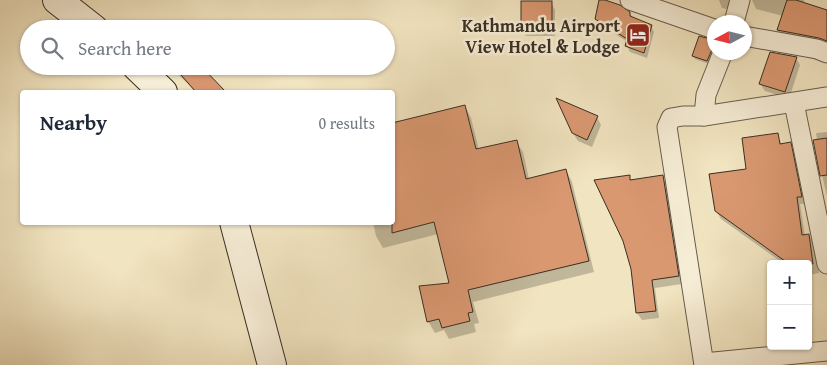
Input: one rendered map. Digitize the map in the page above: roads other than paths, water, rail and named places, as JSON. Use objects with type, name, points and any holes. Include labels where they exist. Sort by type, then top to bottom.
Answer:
[{"type":"main road","points":[[66,3],[84,20]]},
{"type":"main road","points":[[145,75],[161,90]]},
{"type":"main road","points":[[235,225],[272,365]]},
{"type":"street","points":[[630,0],[707,26]]},
{"type":"street","points":[[736,15],[740,0]]},
{"type":"street","points":[[752,37],[817,49],[827,53]]},
{"type":"street","points":[[704,116],[706,95],[720,60]]},
{"type":"street","points":[[827,96],[794,103],[704,116],[671,118],[667,127],[704,364],[827,352]]},
{"type":"street","points":[[794,103],[827,264]]},
{"type":"place","name":"Kathmandu Airport View Hotel & Lodge","points":[[638,35]]}]
